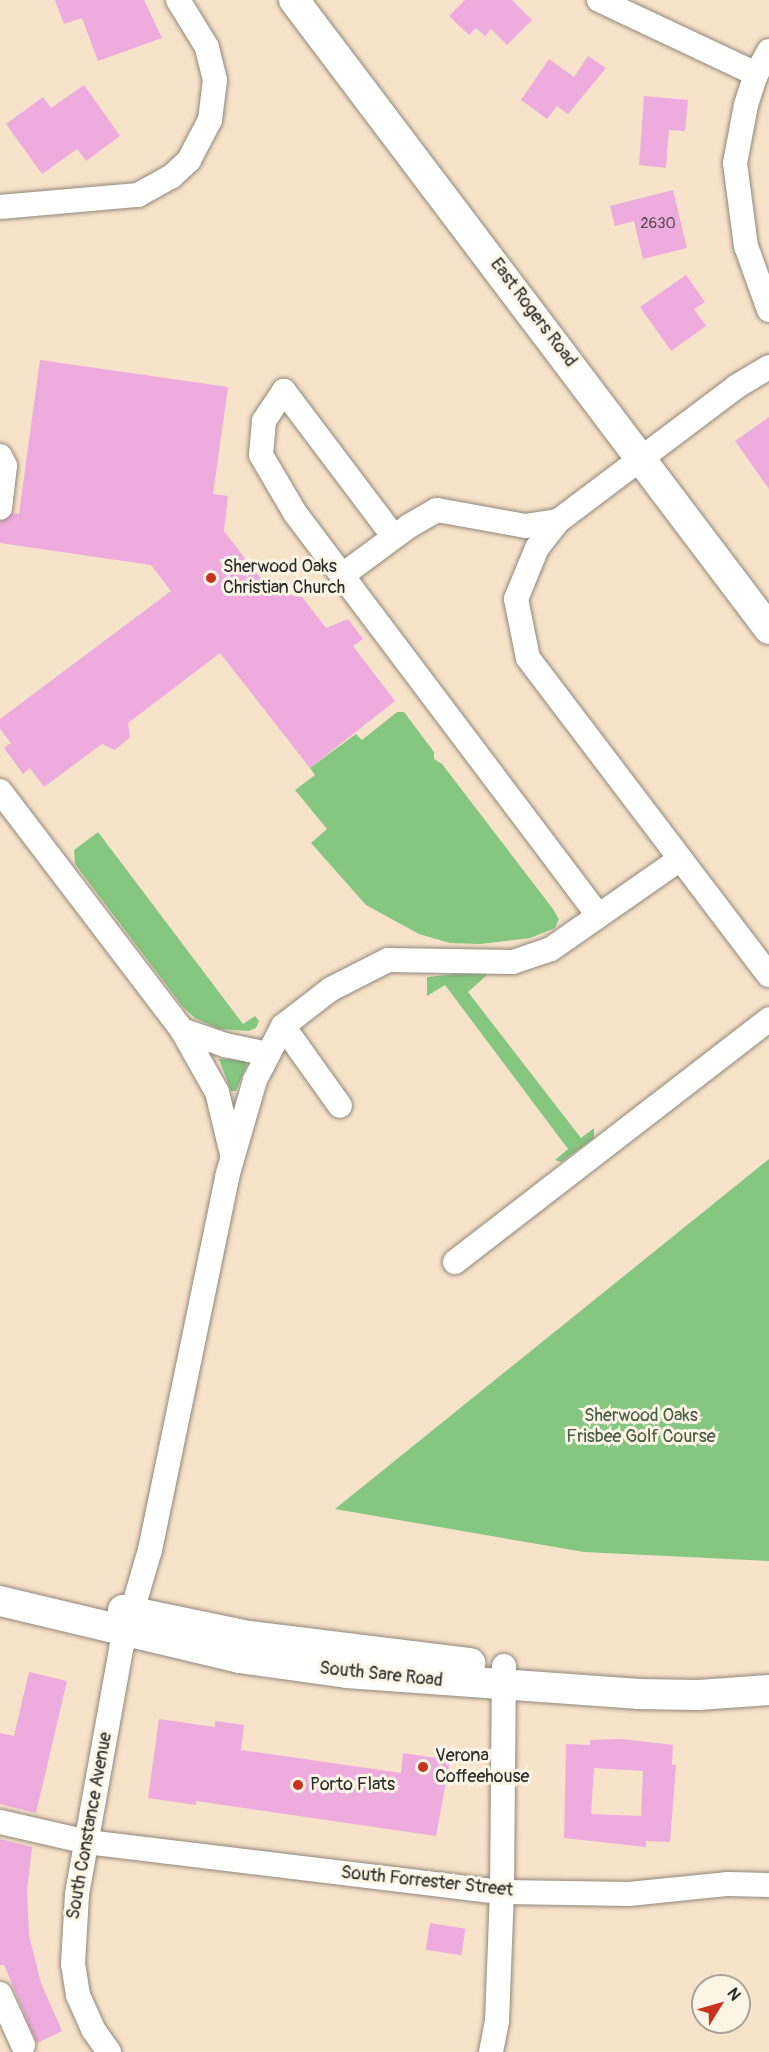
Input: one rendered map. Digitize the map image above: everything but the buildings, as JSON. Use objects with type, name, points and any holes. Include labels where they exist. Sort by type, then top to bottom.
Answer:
[{"type":"main road","name":"East Rogers Road","points":[[294,0],[643,458],[769,629]]},
{"type":"main road","name":"South Sare Road","points":[[0,1580],[239,1658],[304,1667],[458,1683],[503,1674],[730,1676],[769,1682]]},
{"type":"main road","name":"South Sare Road","points":[[0,1601],[128,1621]]},
{"type":"main road","name":"South Sare Road","points":[[503,1674],[650,1694],[769,1689]]},
{"type":"street","points":[[0,207],[138,195],[171,177],[189,160],[210,120],[214,80],[207,47],[178,0]]},
{"type":"street","points":[[599,0],[756,74]]},
{"type":"street","points":[[769,51],[756,74],[739,135],[736,191],[746,246],[769,310]]},
{"type":"street","points":[[769,368],[736,387],[558,521],[537,548],[516,599],[528,658],[769,975]]},
{"type":"street","points":[[394,537],[284,391],[264,421],[261,455],[295,513],[345,574],[598,915]]},
{"type":"street","points":[[0,456],[4,466],[0,508]]},
{"type":"street","points":[[345,574],[394,537],[437,510],[526,526],[558,521]]},
{"type":"street","points":[[0,791],[182,1030],[217,1092],[233,1156]]},
{"type":"street","points":[[340,1106],[283,1026],[331,989],[388,960],[513,962],[551,949],[649,878],[680,859]]},
{"type":"street","points":[[455,1262],[769,1019]]},
{"type":"street","name":"South Constance Avenue","points":[[109,2052],[93,2029],[78,1995],[73,1964],[76,1894],[128,1621],[150,1550],[233,1156],[255,1080],[283,1026]]},
{"type":"street","points":[[182,1030],[225,1046],[268,1054]]},
{"type":"street","points":[[492,2052],[497,2021],[502,1892],[503,1674]]},
{"type":"street","name":"South Forrester Street","points":[[0,1822],[87,1842],[502,1892],[628,1894],[728,1884],[769,1885]]},
{"type":"street","points":[[0,1995],[23,2045]]},
{"type":"green space","points":[[397,712],[404,712],[434,752],[434,759],[442,764],[553,909],[559,919],[555,928],[530,938],[480,944],[450,943],[419,934],[366,905],[311,843],[327,829],[295,790],[315,775],[310,768],[356,734],[362,740]]},
{"type":"green space","points":[[98,832],[243,1024],[255,1016],[259,1021],[256,1028],[249,1031],[219,1029],[195,1018],[183,1007],[75,864],[74,850]]},
{"type":"green space","points":[[486,971],[487,975],[468,992],[581,1138],[594,1128],[594,1138],[561,1162],[555,1160],[568,1149],[445,985],[427,996],[427,977]]},
{"type":"green space","points":[[219,1059],[244,1060],[247,1064],[236,1091],[231,1091]]},
{"type":"green space","name":"Sherwood Oaks Frisbee Golf Course","points":[[769,1159],[769,1561],[584,1552],[335,1509]]},
{"type":"place","name":"Sherwood Oaks Christian Church","points":[[211,578]]},
{"type":"place","name":"Verona Coffeehouse","points":[[423,1767]]},
{"type":"place","name":"Porto Flats","points":[[298,1785]]}]
